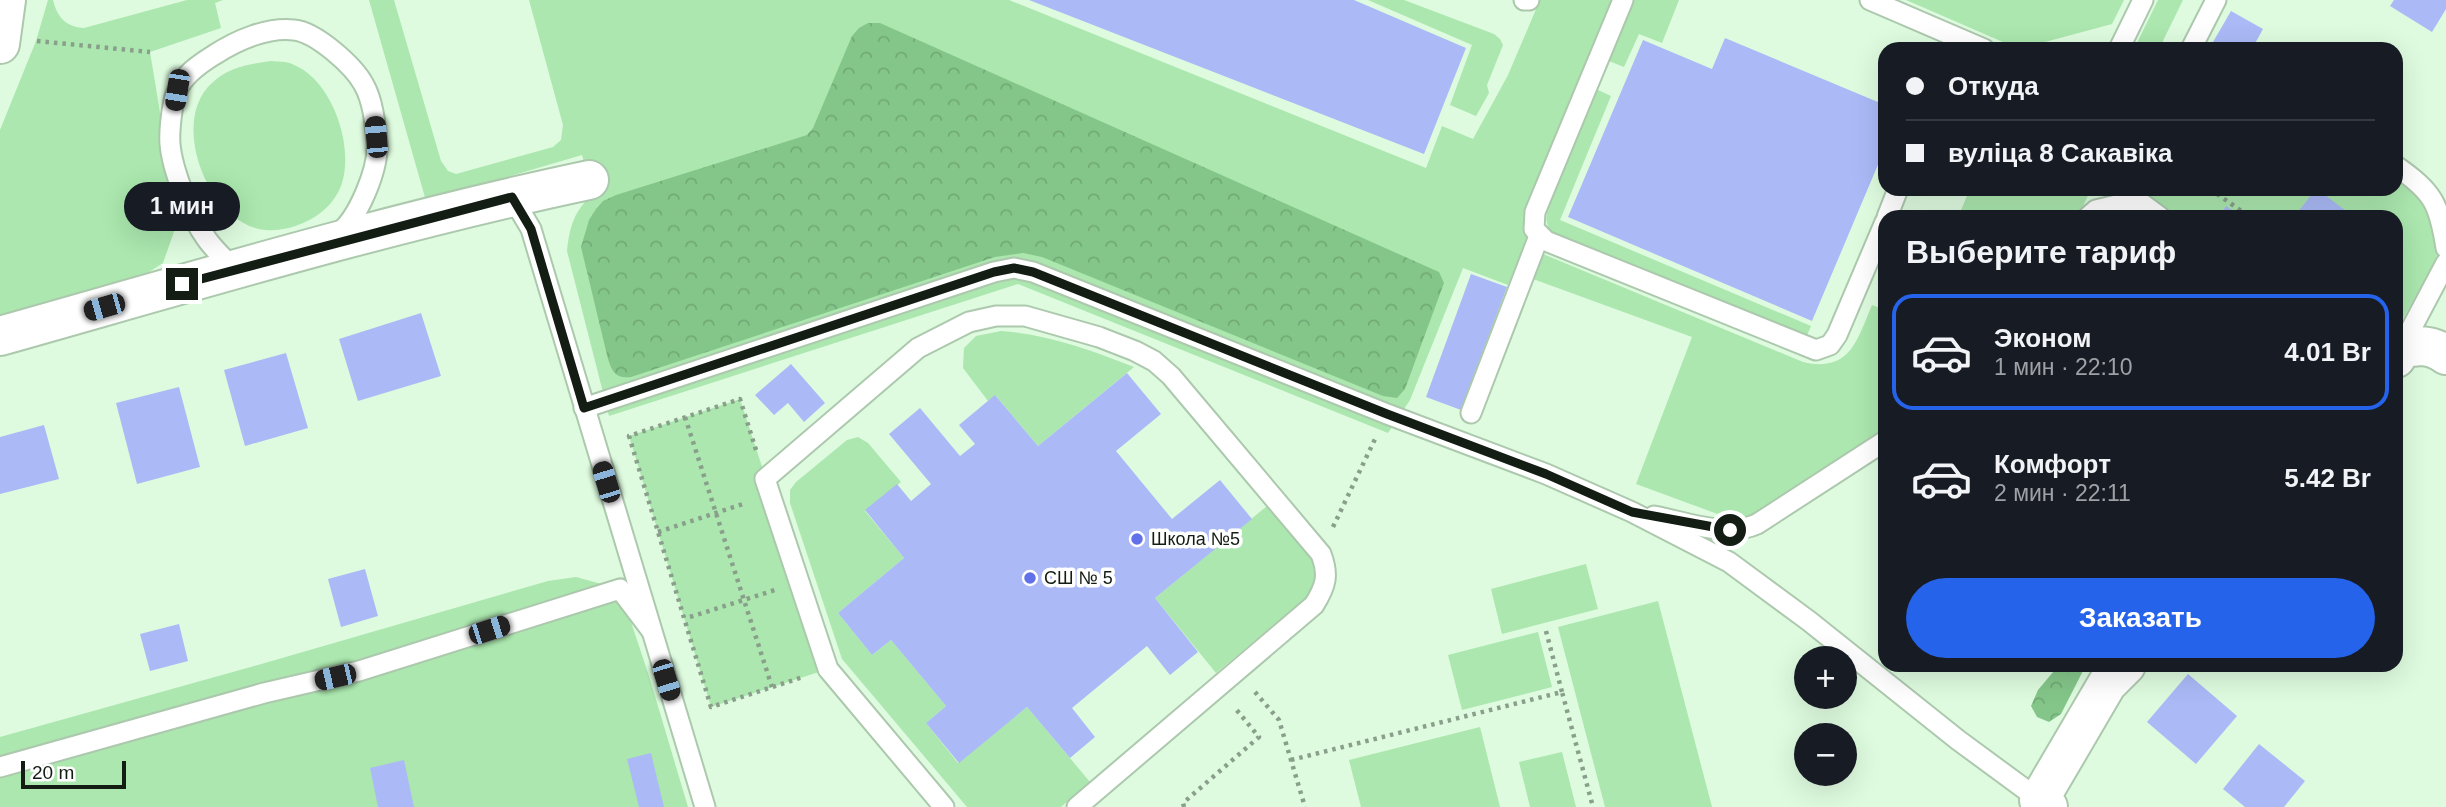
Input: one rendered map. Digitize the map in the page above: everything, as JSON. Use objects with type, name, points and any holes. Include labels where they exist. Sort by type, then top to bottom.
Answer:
[{"type":"street","points":[[6,0],[18,43]]},
{"type":"street","points":[[0,336],[317,248],[512,197],[589,180]]},
{"type":"street","points":[[2403,352],[2419,345],[2438,349],[2446,355]]},
{"type":"street","points":[[2043,805],[2107,684],[2119,672]]},
{"type":"lane","points":[[1623,0],[1535,212],[1534,229],[1539,236],[1816,350],[1830,345],[1838,335],[1878,238]]},
{"type":"lane","points":[[1870,0],[1954,42]]},
{"type":"lane","points":[[2122,42],[2143,0]]},
{"type":"lane","points":[[2195,42],[2216,0]]},
{"type":"lane","points":[[234,270],[205,238],[177,174],[170,144],[177,90],[203,62],[246,37],[273,31],[296,30],[320,42],[344,60],[364,84],[375,119],[378,155],[358,210],[341,232],[317,248]]},
{"type":"lane","points":[[2403,171],[2415,179],[2435,201],[2446,248]]},
{"type":"lane","points":[[2096,210],[2133,196]]},
{"type":"lane","points":[[2137,196],[2152,210]]},
{"type":"lane","points":[[512,197],[531,229],[705,807]]},
{"type":"lane","points":[[1471,413],[1539,236]]},
{"type":"lane","points":[[2403,345],[2446,263]]},
{"type":"lane","points":[[584,408],[994,272],[1014,268],[1046,277],[1387,414],[1546,474],[1632,512],[1729,562],[1809,621],[2043,805]]},
{"type":"lane","points":[[944,807],[828,669],[768,487],[918,348],[969,322],[996,316],[1025,316],[1099,337],[1154,361],[1171,376],[1321,554],[1326,568],[1324,589],[1314,605],[1221,690],[1077,807]]},
{"type":"lane","points":[[1632,512],[1730,530],[1744,530],[1878,446]]},
{"type":"lane","points":[[0,767],[264,693],[359,671],[620,589],[651,630]]},
{"type":"path","points":[[18,43],[150,52]]},
{"type":"path","points":[[2220,196],[2240,210]]},
{"type":"path","points":[[658,532],[716,513],[768,487],[740,399],[629,436],[658,532],[711,707],[828,669]]},
{"type":"path","points":[[1321,554],[1387,414]]},
{"type":"path","points":[[685,417],[772,687]]},
{"type":"path","points":[[690,617],[799,582]]},
{"type":"path","points":[[1546,631],[1593,807]]},
{"type":"path","points":[[1182,806],[1259,737],[1221,690],[1243,678],[1279,720],[1305,807]]},
{"type":"path","points":[[1291,760],[1562,692]]},
{"type":"green space","points":[[48,0],[53,0],[60,16],[67,23],[84,28],[187,0],[223,0],[215,3],[221,28],[150,52],[174,197],[176,226],[163,263],[141,277],[0,316],[0,130],[36,41]]},
{"type":"green space","points":[[369,0],[394,0],[441,161],[448,171],[456,174],[553,147],[561,140],[563,125],[529,0],[1009,0],[1426,168],[1442,126],[1473,139],[1508,75],[1540,0],[1611,0],[1526,210],[1523,229],[1527,238],[1508,285],[1463,268],[1410,400],[1388,433],[1018,284],[609,416],[567,251],[574,219],[593,193],[582,155],[426,201]]},
{"type":"green space","points":[[1368,0],[1404,0],[1494,34],[1500,39],[1503,45],[1487,85],[1489,93],[1476,116],[1450,105],[1472,45]]},
{"type":"green space","points":[[1634,0],[1679,0],[1662,43],[1639,34],[1624,67],[1609,61]]},
{"type":"green space","points":[[1906,0],[2124,0],[2112,24],[2045,42],[2003,42]]},
{"type":"green space","points":[[2158,0],[2183,0],[2162,42],[2137,42]]},
{"type":"green space","points":[[868,23],[880,23],[1439,272],[1444,283],[1405,389],[1397,398],[1383,396],[1042,257],[1023,253],[995,257],[631,377],[615,374],[608,359],[581,247],[589,220],[596,209],[603,201],[616,195],[807,135],[813,128],[852,36]]},
{"type":"green space","points":[[271,61],[290,63],[306,72],[329,98],[342,133],[345,168],[339,190],[332,202],[321,212],[299,225],[266,230],[246,224],[227,211],[212,192],[201,170],[195,146],[194,122],[199,100],[212,83],[225,73],[240,67]]},
{"type":"green space","points":[[1596,89],[1611,96],[1560,220],[1811,326],[1806,338],[1553,235],[1547,222],[1548,208]]},
{"type":"green space","points":[[2403,171],[2415,179],[2444,235],[2434,263],[2403,318],[2403,210],[2151,210],[2137,200],[2136,196],[2403,196]]},
{"type":"green space","points":[[1967,196],[2088,196],[2081,210],[1961,210]]},
{"type":"green space","points":[[1543,254],[1803,362],[1819,364],[1831,363],[1850,351],[1872,305],[1878,307],[1878,435],[1742,523],[1636,484],[1692,337],[1533,279]]},
{"type":"green space","points":[[1001,331],[1052,339],[1134,367],[1038,446],[996,396],[988,401],[963,368],[964,348],[976,336]]},
{"type":"green space","points":[[740,399],[828,669],[711,707],[629,436]]},
{"type":"green space","points":[[858,437],[868,443],[901,482],[865,511],[904,558],[838,613],[872,655],[891,640],[946,706],[926,723],[958,763],[1027,707],[1090,782],[1061,807],[967,807],[842,659],[790,503],[790,490],[847,440]]},
{"type":"green space","points":[[1267,506],[1313,560],[1315,584],[1307,597],[1216,673],[1155,598]]},
{"type":"green space","points":[[1586,564],[1598,609],[1502,634],[1491,589]]},
{"type":"green space","points":[[576,577],[620,589],[688,807],[0,807],[0,737],[548,581]]},
{"type":"green space","points":[[1658,601],[1712,807],[1605,807],[1558,627]]},
{"type":"green space","points":[[1538,632],[1552,687],[1462,710],[1448,655]]},
{"type":"green space","points":[[2053,672],[2082,672],[2061,714],[2049,722],[2037,717],[2031,706],[2038,690]]},
{"type":"green space","points":[[1480,727],[1500,807],[1361,807],[1349,760]]},
{"type":"green space","points":[[1562,752],[1576,807],[1530,807],[1519,762]]},
{"type":"building","points":[[1029,0],[1354,0],[1466,48],[1424,154]]},
{"type":"building","points":[[2394,0],[2446,0],[2446,9],[2432,32],[2390,6]]},
{"type":"building","points":[[2231,11],[2263,29],[2256,42],[2213,42]]},
{"type":"building","points":[[1725,38],[1878,102],[1878,165],[1812,321],[1568,217],[1643,40],[1712,69]]},
{"type":"building","points":[[2310,196],[2326,196],[2345,210],[2300,210]]},
{"type":"building","points":[[1471,274],[1507,287],[1461,410],[1426,397]]},
{"type":"building","points":[[421,313],[441,376],[358,401],[339,339]]},
{"type":"building","points":[[286,353],[308,428],[245,446],[224,370]]},
{"type":"building","points":[[791,364],[825,403],[804,422],[788,403],[774,415],[755,395]]},
{"type":"building","name":"СШ № 5","points":[[1127,373],[1161,414],[1116,451],[1172,519],[1220,480],[1252,519],[1155,598],[1198,652],[1170,675],[1147,646],[1072,708],[1095,737],[1070,758],[1027,707],[959,763],[926,723],[946,706],[891,640],[872,655],[838,613],[904,558],[865,510],[897,484],[911,501],[931,484],[889,434],[920,408],[960,456],[975,444],[959,425],[995,395],[1038,446]]},
{"type":"building","points":[[179,387],[200,467],[137,484],[116,403]]},
{"type":"building","points":[[44,425],[59,479],[0,494],[0,437]]},
{"type":"building","points":[[365,569],[378,616],[341,627],[328,579]]},
{"type":"building","points":[[179,624],[188,661],[150,671],[140,634]]},
{"type":"building","points":[[2188,674],[2237,716],[2196,764],[2147,722]]},
{"type":"building","points":[[2259,744],[2305,781],[2284,807],[2245,807],[2223,789]]},
{"type":"building","points":[[651,753],[664,807],[639,807],[627,759]]},
{"type":"building","points":[[404,760],[414,807],[378,807],[370,768]]},
{"type":"place","name":"Школа №5","points":[[1137,539]]},
{"type":"place","name":"СШ № 5","points":[[1030,578]]},
{"type":"route","points":[[182,284],[512,197],[531,229],[584,408],[994,272],[1014,268],[1033,272],[1387,414],[1546,474],[1632,512],[1730,530]]}]
